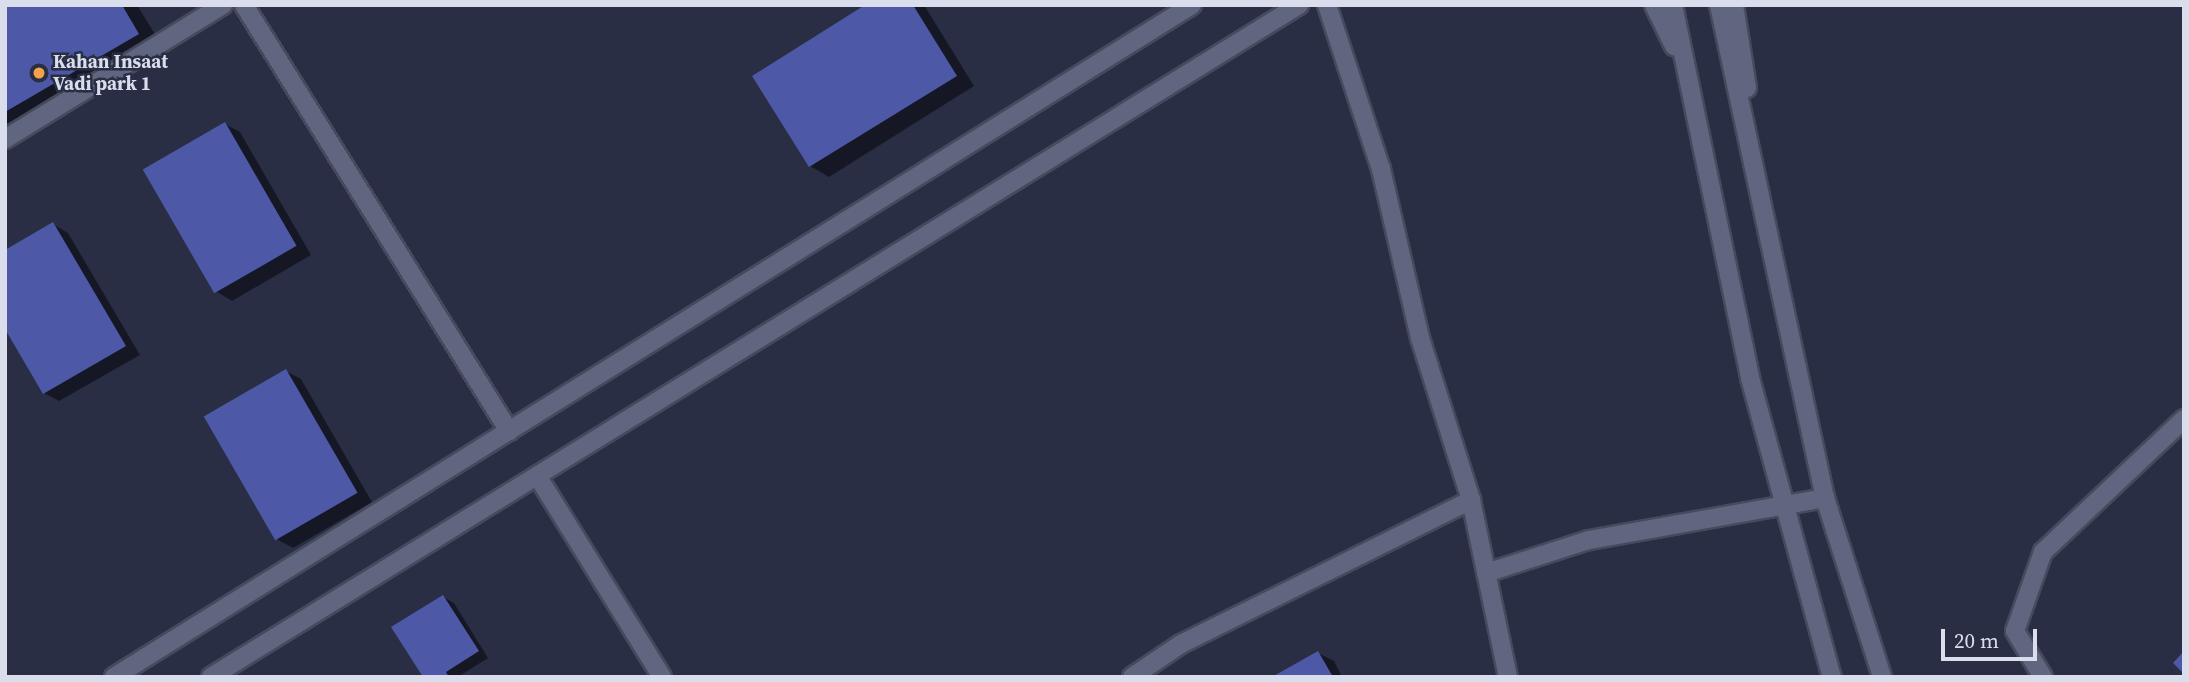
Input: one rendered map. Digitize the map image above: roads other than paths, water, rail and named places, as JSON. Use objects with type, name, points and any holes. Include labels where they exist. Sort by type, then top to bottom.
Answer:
[{"type":"street","points":[[5,139],[223,5]]},
{"type":"street","points":[[244,5],[509,431]]},
{"type":"street","points":[[114,677],[1192,5]]},
{"type":"street","points":[[211,677],[1298,5]]},
{"type":"street","points":[[1326,5],[1381,169],[1419,338],[1471,500],[1508,677]]},
{"type":"street","points":[[1654,5],[1687,80]]},
{"type":"street","points":[[1673,5],[1750,378],[1832,677]]},
{"type":"street","points":[[1719,5],[1825,498],[1882,677]]},
{"type":"street","points":[[1734,5],[1751,112],[1746,136]]},
{"type":"street","points":[[2043,677],[2015,631],[2043,552],[2184,419]]},
{"type":"street","points":[[538,477],[662,677]]},
{"type":"street","points":[[1486,573],[1589,540],[1825,498]]},
{"type":"street","points":[[1132,677],[1181,644],[1471,500]]},
{"type":"place","name":"Kahan Insaat Vadi park 1","points":[[39,73]]}]
